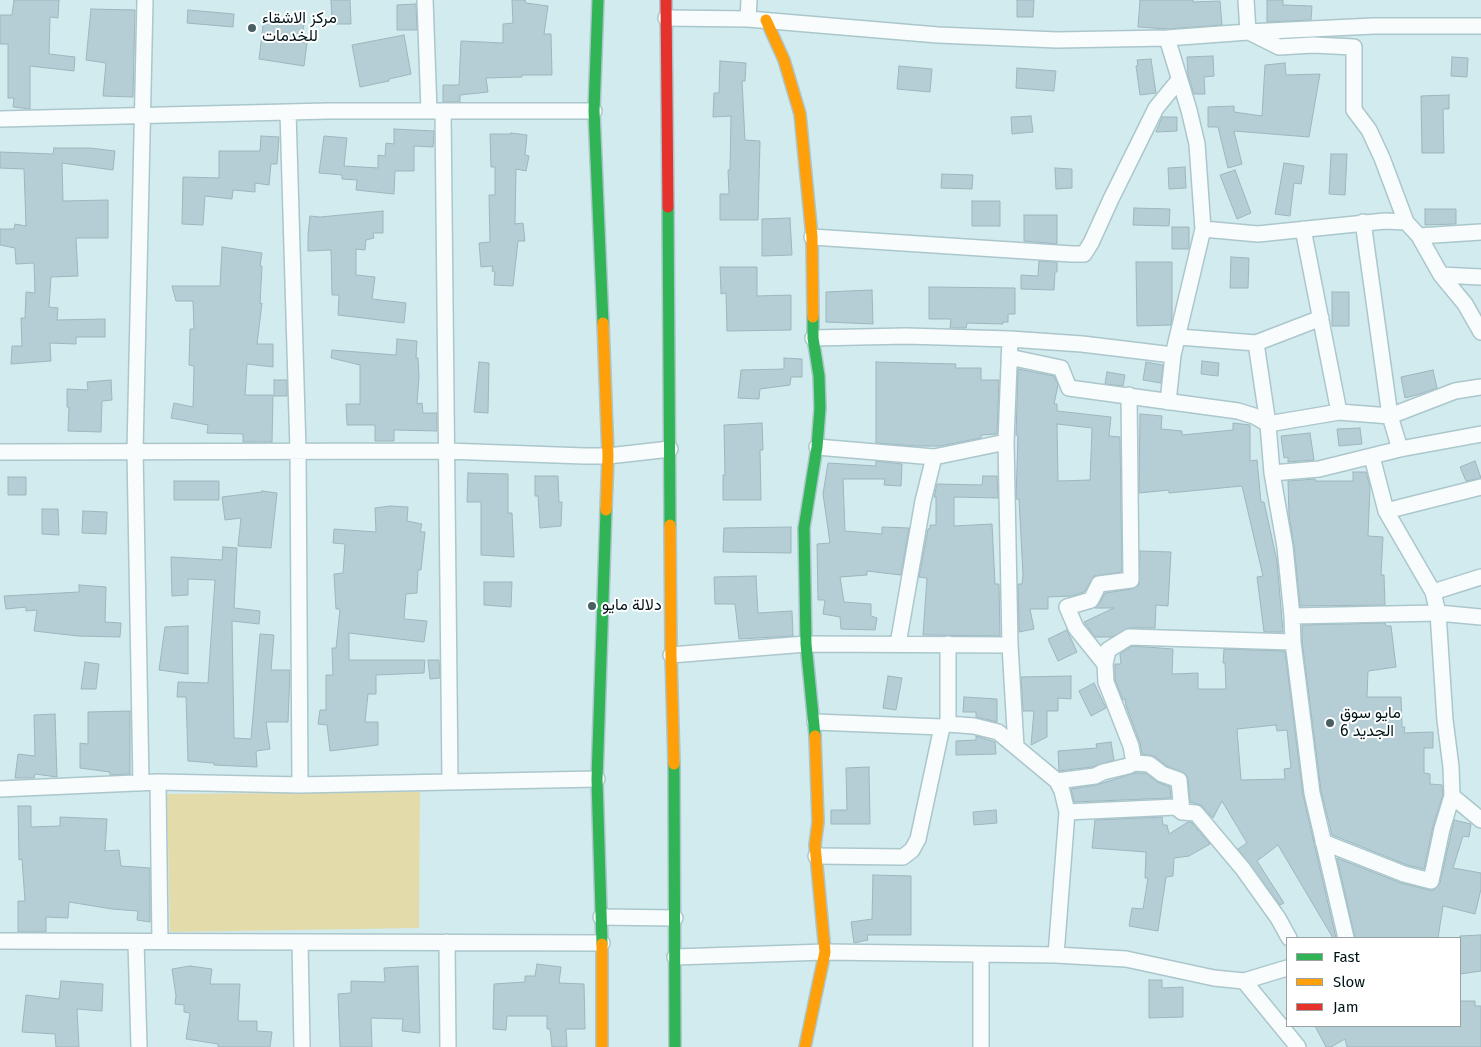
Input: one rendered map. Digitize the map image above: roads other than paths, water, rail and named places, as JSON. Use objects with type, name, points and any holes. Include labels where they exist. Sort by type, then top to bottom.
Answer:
[{"type":"street","points":[[141,783],[135,451],[144,116],[145,0]]},
{"type":"street","points":[[425,0],[436,111],[447,451],[450,781]]},
{"type":"street","points":[[598,0],[594,110],[608,456],[597,779],[602,943],[602,1047]]},
{"type":"street","points":[[666,0],[671,655],[675,791],[675,1047]]},
{"type":"street","points":[[748,19],[749,0]]},
{"type":"street","points":[[1246,0],[1248,32]]},
{"type":"street","points":[[666,18],[766,20],[849,29],[1057,40],[1167,38],[1374,26],[1481,26]]},
{"type":"street","points":[[766,20],[784,60],[800,114],[812,237],[813,338],[820,408],[817,447],[804,528],[806,644],[815,722],[818,822],[815,835],[816,856],[825,952],[804,1047]]},
{"type":"street","points":[[1248,32],[1279,47],[1313,45],[1354,47],[1354,110],[1369,130],[1382,158],[1406,222],[1419,236],[1441,275],[1464,304],[1481,332]]},
{"type":"street","points":[[1167,38],[1189,110],[1197,144],[1203,229],[1173,355],[1168,402]]},
{"type":"street","points":[[812,237],[1084,254],[1156,108],[1179,80]]},
{"type":"street","points":[[0,119],[288,112],[594,110]]},
{"type":"street","points":[[288,112],[298,450],[300,785]]},
{"type":"street","points":[[1203,229],[1258,234],[1385,220],[1406,222]]},
{"type":"street","points":[[1363,222],[1390,416],[1400,449]]},
{"type":"street","points":[[1303,229],[1340,412]]},
{"type":"street","points":[[1419,236],[1481,232]]},
{"type":"street","points":[[1441,275],[1481,277]]},
{"type":"street","points":[[1178,337],[1256,343],[1321,318]]},
{"type":"street","points":[[813,338],[906,336],[1010,339],[1082,344],[1173,355]]},
{"type":"street","points":[[1010,339],[1006,442],[1010,645],[1016,747]]},
{"type":"street","points":[[1256,343],[1268,424],[1272,473],[1285,547],[1312,793],[1346,937]]},
{"type":"street","points":[[1008,357],[1061,368],[1069,388],[1129,395],[1238,412],[1254,416],[1268,424],[1340,412],[1390,416],[1455,391],[1481,386]]},
{"type":"street","points":[[1105,664],[1076,628],[1067,607],[1091,600],[1099,584],[1131,580],[1129,395]]},
{"type":"street","points":[[1272,473],[1319,469],[1400,449],[1480,439]]},
{"type":"street","points":[[817,447],[934,457],[1006,442]]},
{"type":"street","points":[[0,452],[298,450],[447,451],[608,456],[670,449]]},
{"type":"street","points":[[898,644],[923,501],[934,457]]},
{"type":"street","points":[[1323,842],[1404,874],[1431,881],[1442,829],[1452,796],[1438,613],[1432,592],[1386,511],[1372,457]]},
{"type":"street","points":[[1386,511],[1481,487]]},
{"type":"street","points":[[1432,592],[1481,577]]},
{"type":"street","points":[[1292,616],[1438,613],[1481,617]]},
{"type":"street","points":[[1134,763],[1131,746],[1106,682],[1105,664],[1108,650],[1129,637],[1294,642]]},
{"type":"street","points":[[671,655],[806,644],[1010,645]]},
{"type":"street","points":[[816,856],[903,857],[912,850],[918,839],[945,726],[948,644]]},
{"type":"street","points":[[815,722],[974,726],[998,732],[1057,781],[1062,791],[1067,812],[1056,955]]},
{"type":"street","points":[[1057,781],[1095,776],[1134,763],[1149,764],[1162,774],[1179,780],[1182,812]]},
{"type":"street","points":[[0,788],[158,782],[300,785],[597,779]]},
{"type":"street","points":[[158,782],[160,942]]},
{"type":"street","points":[[1452,796],[1481,820]]},
{"type":"street","points":[[1067,812],[1176,807],[1182,812],[1196,813],[1243,869],[1278,918],[1288,937]]},
{"type":"street","points":[[601,917],[675,918]]},
{"type":"street","points":[[0,940],[602,943]]},
{"type":"street","points":[[136,942],[139,1047]]},
{"type":"street","points":[[300,942],[302,1047]]},
{"type":"street","points":[[447,942],[448,1047]]},
{"type":"street","points":[[676,957],[825,952],[981,956],[1056,955],[1126,958],[1214,978],[1244,981],[1286,968]]},
{"type":"street","points":[[981,956],[981,1047]]},
{"type":"street","points":[[1244,981],[1298,1047]]},
{"type":"place","name":"مركز الاشقاء للخدمات","points":[[252,28]]},
{"type":"place","name":"دلالة مايو","points":[[592,606]]},
{"type":"place","name":"مايو سوق 6 الجديد","points":[[1330,723]]}]
